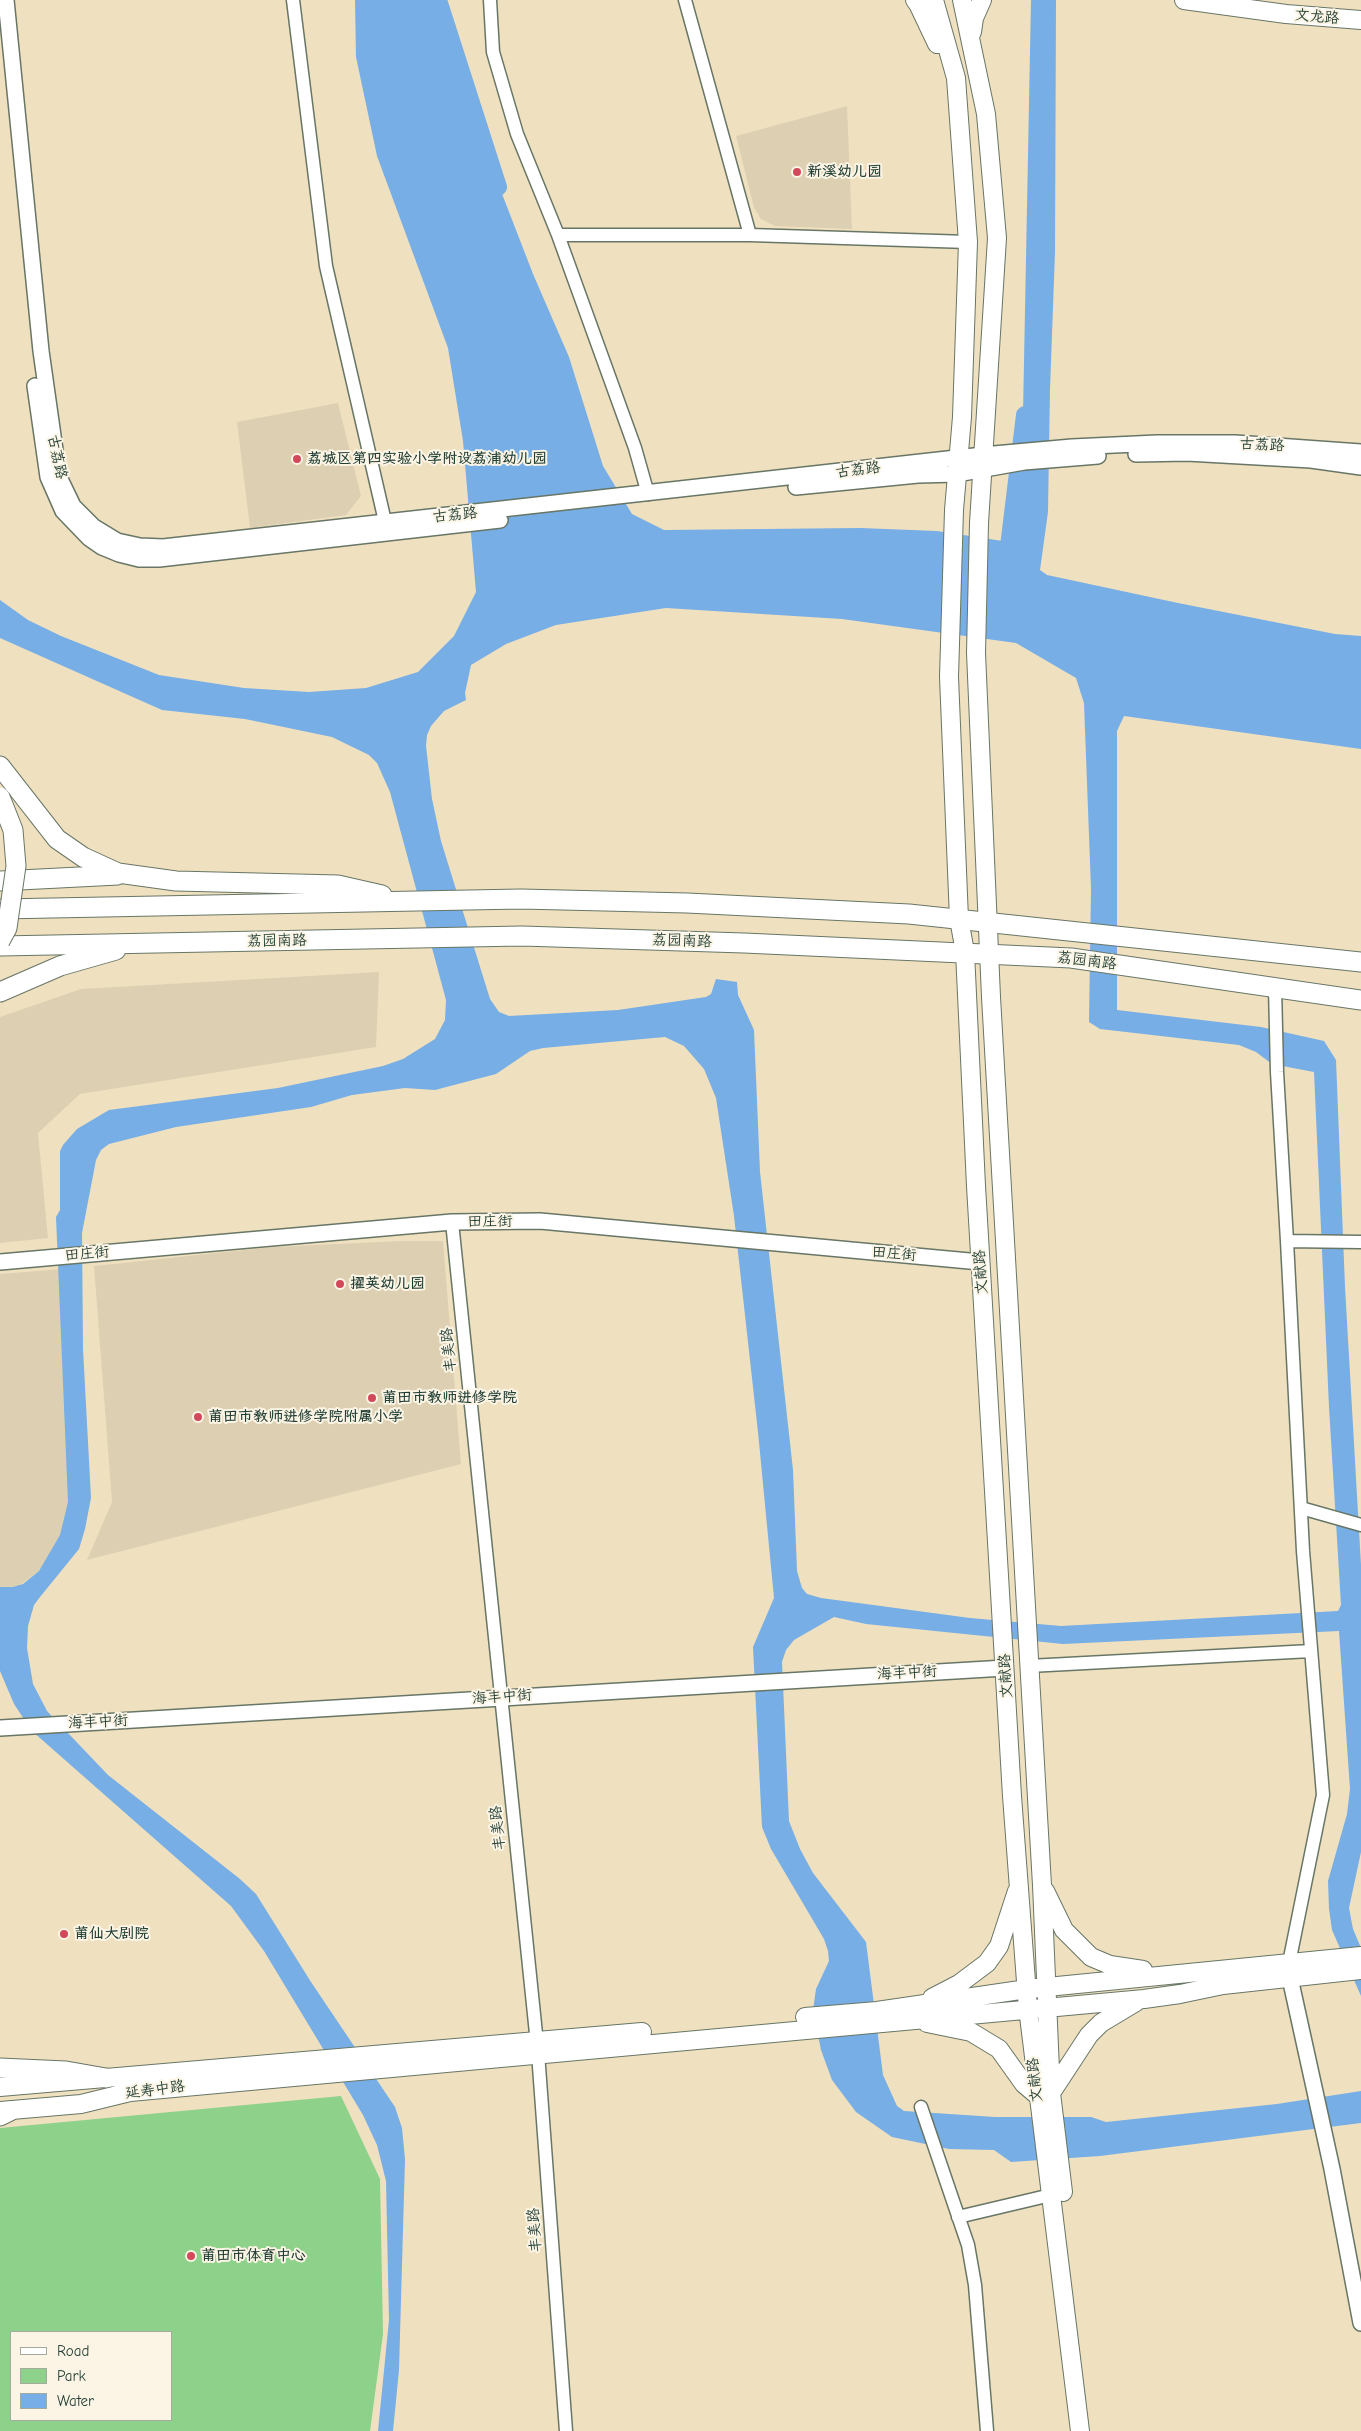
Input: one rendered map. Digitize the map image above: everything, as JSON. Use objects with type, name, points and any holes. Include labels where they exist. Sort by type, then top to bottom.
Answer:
[{"type":"main road","points":[[915,0],[941,54],[958,114]]},
{"type":"main road","points":[[934,0],[956,78],[958,114]]},
{"type":"main road","points":[[962,0],[986,114],[997,238],[979,523],[976,644],[990,954],[1042,1885],[1046,2007],[1044,2098],[1080,2431]]},
{"type":"main road","points":[[971,43],[974,18],[982,0]]},
{"type":"main road","name":"文龙路","points":[[1184,0],[1286,14],[1361,20]]},
{"type":"main road","name":"文献路","points":[[958,114],[968,242],[962,417],[954,510],[949,677],[959,919],[965,952],[980,1262],[1028,2008],[1044,2098]]},
{"type":"main road","points":[[0,766],[57,839],[82,858],[118,873],[176,881],[338,885],[410,902]]},
{"type":"main road","points":[[0,797],[13,830],[16,866],[7,928],[0,941]]},
{"type":"main road","points":[[0,881],[131,875]]},
{"type":"main road","name":"荔园南路","points":[[0,909],[520,899],[687,903],[909,914],[1361,962]]},
{"type":"main road","name":"荔园南路","points":[[0,946],[522,936],[744,943],[1071,958],[1361,1000]]},
{"type":"main road","points":[[0,992],[60,966],[143,943]]},
{"type":"main road","points":[[918,2012],[987,1963],[999,1946],[1020,1881]]},
{"type":"main road","points":[[1042,1885],[1064,1930],[1091,1957],[1110,1965],[1176,1974]]},
{"type":"main road","points":[[309,2068],[918,2012],[1027,1989],[1176,1974],[1289,1970],[1325,1966],[1361,1956]]},
{"type":"main road","points":[[1325,1966],[1361,1970]]},
{"type":"main road","points":[[801,2024],[877,2011],[918,2012],[1028,2008],[1144,1999],[1180,1994],[1289,1970]]},
{"type":"main road","points":[[1044,2098],[1089,2035],[1101,2023],[1144,1999]]},
{"type":"main road","points":[[918,2012],[971,2032],[999,2048],[1024,2084],[1044,2098]]},
{"type":"main road","points":[[0,2068],[66,2071],[106,2078]]},
{"type":"main road","name":"延寿中路","points":[[0,2087],[106,2078],[309,2068]]},
{"type":"main road","name":"延寿中路","points":[[3,2113],[81,2104],[130,2092],[309,2068]]},
{"type":"main road","points":[[1053,2184],[1092,2431]]},
{"type":"street","name":"古荔路","points":[[6,0],[40,351],[52,438],[60,479],[73,506],[82,516],[106,535],[117,541],[140,546],[163,547],[402,527],[643,497],[957,466],[1157,443],[1235,444],[1361,452]]},
{"type":"street","points":[[293,0],[326,266],[386,528]]},
{"type":"street","points":[[490,0],[494,52],[516,134],[558,235],[634,448],[643,497]]},
{"type":"street","points":[[685,0],[750,235]]},
{"type":"street","name":"古荔路","points":[[0,46],[40,434],[48,477],[63,511],[90,538],[102,547],[139,559],[159,559],[386,528]]},
{"type":"street","points":[[558,235],[750,235],[968,242]]},
{"type":"street","name":"古荔路","points":[[983,463],[1187,453],[1311,460],[1361,468]]},
{"type":"street","points":[[1275,987],[1277,1072],[1291,1241],[1301,1508],[1323,1795],[1289,1970],[1361,2323]]},
{"type":"street","name":"田庄街","points":[[0,1262],[452,1222],[540,1221],[980,1262]]},
{"type":"street","name":"丰美路","points":[[452,1222],[537,2047],[566,2431]]},
{"type":"street","points":[[1291,1241],[1355,1242]]},
{"type":"street","points":[[1301,1508],[1361,1525]]},
{"type":"street","points":[[1029,1666],[1312,1651]]},
{"type":"street","name":"海丰中街","points":[[0,1728],[1005,1668]]},
{"type":"street","points":[[921,2106],[968,2245],[975,2285],[987,2431]]},
{"type":"street","points":[[958,2217],[1053,2184]]},
{"type":"shaded area","name":"新溪幼儿园","points":[[847,106],[852,229],[775,226],[761,219],[754,208],[736,136]]},
{"type":"shaded area","name":"荔城区第四实验小学附设荔浦幼儿园","points":[[338,403],[361,496],[346,515],[250,528],[237,422]]},
{"type":"shaded area","points":[[379,972],[376,1047],[80,1094],[38,1133],[48,1238],[0,1243],[0,1017],[81,989]]},
{"type":"shaded area","points":[[400,1241],[443,1241],[461,1464],[87,1560],[112,1502],[94,1266],[273,1247]]},
{"type":"shaded area","points":[[75,1268],[72,1546],[4,1597],[0,1596],[0,1274]]},
{"type":"green space","name":"莆田市体育中心","points":[[341,2096],[380,2179],[383,2334],[370,2431],[0,2431],[0,2128]]},
{"type":"water","points":[[355,0],[447,0],[448,25],[470,111],[533,274],[569,357],[603,466],[632,514],[664,530],[860,528],[937,531],[1009,542],[1021,517],[1031,0],[1056,0],[1055,252],[1048,512],[1040,570],[1047,575],[1178,603],[1335,634],[1361,636],[1361,749],[1124,716],[1117,731],[1117,1010],[1261,1027],[1324,1041],[1336,1060],[1345,1287],[1361,1565],[1361,1852],[1349,1908],[1353,1929],[1361,1948],[1361,1996],[1332,1930],[1329,1909],[1328,1881],[1347,1814],[1350,1789],[1339,1631],[1063,1644],[866,1624],[834,1617],[794,1640],[786,1650],[782,1662],[789,1821],[800,1849],[813,1873],[866,1942],[883,2075],[897,2106],[904,2111],[995,2117],[1091,2117],[1106,2122],[1277,2104],[1361,2091],[1361,2123],[1100,2156],[1011,2162],[994,2150],[949,2149],[892,2137],[856,2112],[832,2080],[821,2050],[813,2010],[816,1989],[829,1961],[828,1951],[824,1939],[771,1849],[762,1827],[753,1647],[774,1598],[758,1432],[734,1216],[716,1098],[704,1069],[684,1046],[665,1037],[543,1048],[530,1051],[496,1074],[435,1090],[405,1088],[352,1095],[311,1107],[176,1127],[109,1144],[101,1150],[96,1160],[82,1233],[83,1349],[91,1498],[79,1549],[34,1605],[28,1626],[27,1648],[33,1684],[47,1711],[108,1775],[240,1879],[256,1894],[311,1982],[395,2107],[402,2128],[405,2159],[399,2370],[393,2431],[378,2431],[389,2320],[386,2181],[377,2145],[363,2115],[264,1951],[231,1906],[32,1731],[14,1704],[0,1671],[0,1587],[13,1587],[23,1584],[39,1571],[60,1535],[68,1502],[56,1217],[60,1210],[60,1151],[63,1145],[77,1129],[109,1110],[278,1088],[383,1066],[403,1059],[435,1039],[445,1020],[446,1000],[390,792],[377,763],[369,755],[332,737],[245,719],[162,710],[0,638],[0,600],[28,620],[61,636],[159,675],[244,688],[309,692],[366,688],[418,672],[454,636],[476,592],[463,441],[448,348],[377,156],[356,57]],"holes":[[[666,608],[842,619],[1016,643],[1076,678],[1084,703],[1091,889],[1089,1022],[1100,1029],[1239,1045],[1256,1052],[1272,1064],[1314,1072],[1329,1407],[1341,1605],[1338,1611],[1061,1626],[970,1618],[821,1598],[807,1594],[802,1588],[797,1571],[793,1470],[760,1172],[754,1030],[738,995],[737,982],[716,979],[711,994],[706,997],[618,1010],[509,1016],[499,1012],[490,999],[441,841],[432,799],[426,746],[427,735],[431,726],[444,711],[466,700],[465,693],[471,665],[506,644],[556,625]]]},
{"type":"waterway","points":[[438,0],[498,187]]},
{"type":"waterway","points":[[1007,563],[1025,415]]},
{"type":"place","name":"新溪幼儿园","points":[[797,172]]},
{"type":"place","name":"荔城区第四实验小学附设荔浦幼儿园","points":[[297,459]]},
{"type":"place","name":"擢英幼儿园","points":[[340,1284]]},
{"type":"place","name":"莆田市教师进修学院","points":[[372,1398]]},
{"type":"place","name":"莆田市教师进修学院附属小学","points":[[198,1417]]},
{"type":"place","name":"莆仙大剧院","points":[[64,1934]]},
{"type":"place","name":"莆田市体育中心","points":[[191,2256]]}]
